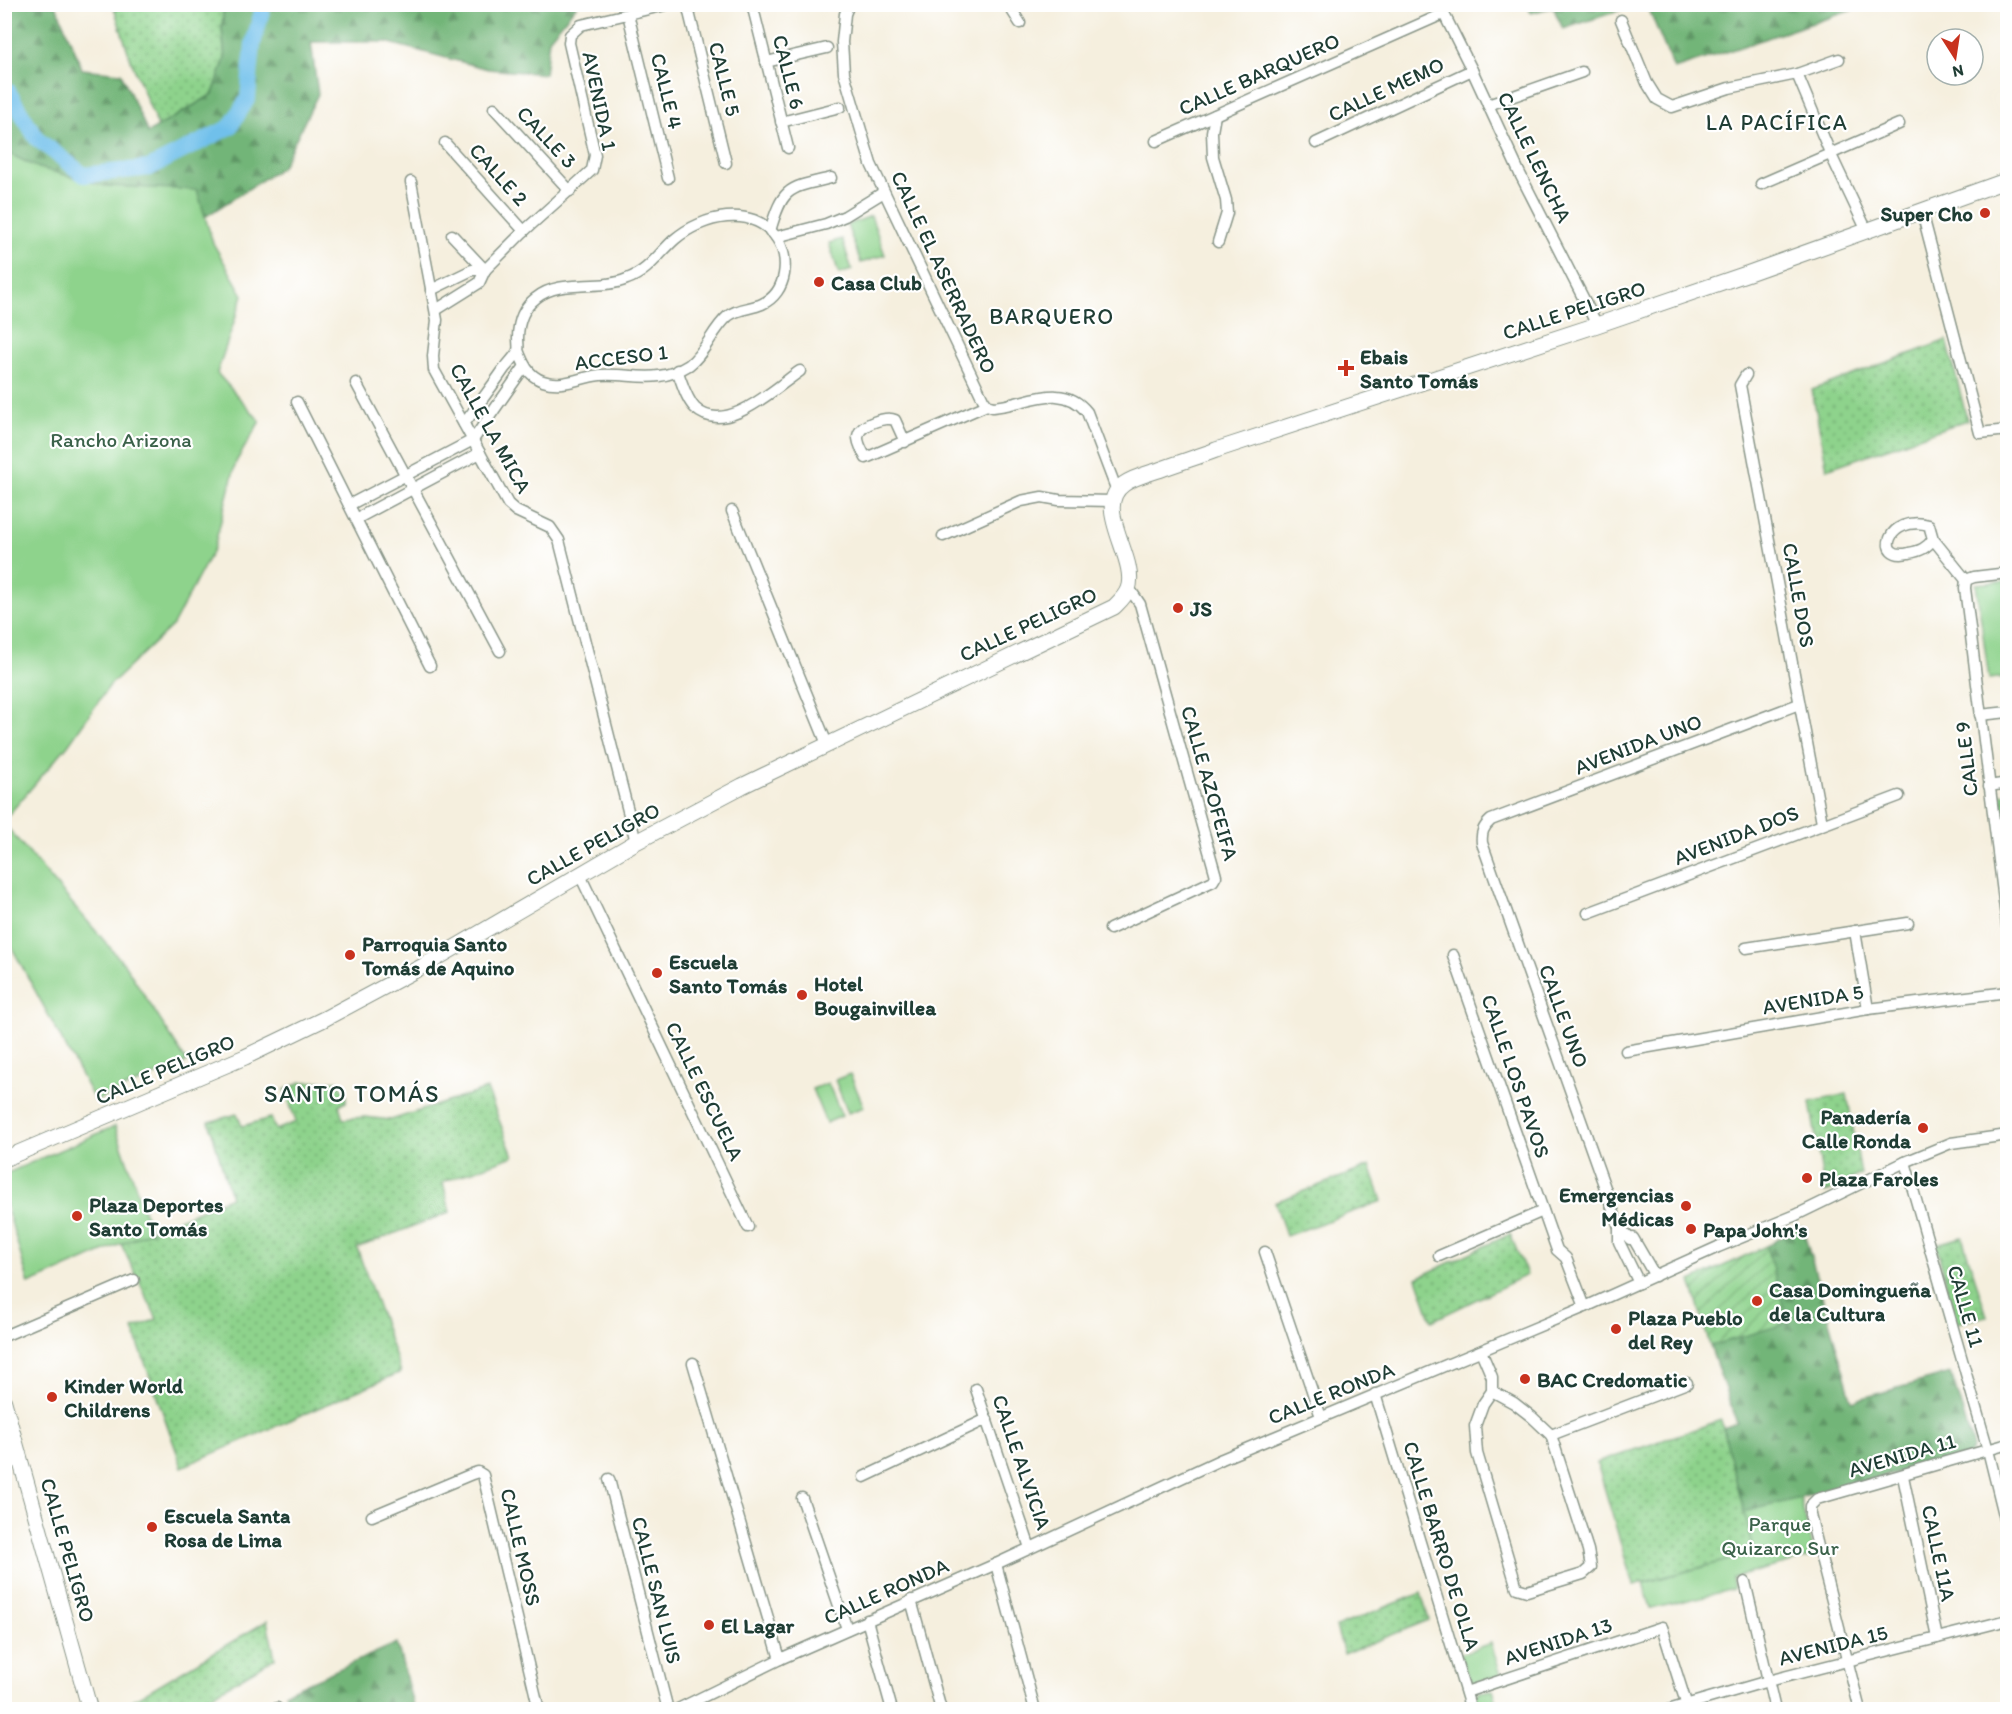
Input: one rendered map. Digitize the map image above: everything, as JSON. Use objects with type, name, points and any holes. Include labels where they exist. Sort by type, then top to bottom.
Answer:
[{"type":"main road","name":"CALLE PELIGRO","points":[[1115,496],[1124,484],[1139,477],[1597,326],[2007,180]]},
{"type":"main road","points":[[1115,496],[1115,524],[1128,567],[1129,588]]},
{"type":"main road","name":"CALLE PELIGRO","points":[[4,1159],[285,1039],[388,986],[636,842],[741,786],[1100,614],[1119,602],[1129,588]]},
{"type":"main road","name":"CALLE PELIGRO","points":[[4,1402],[90,1710]]},
{"type":"street","name":"AVENIDA 1","points":[[436,310],[479,283],[485,270],[524,231],[592,170],[595,155],[568,43],[570,35],[581,25],[670,4]]},
{"type":"street","name":"CALLE 5","points":[[687,4],[726,163]]},
{"type":"street","name":"CALLE 6","points":[[752,4],[788,148]]},
{"type":"street","name":"CALLE EL ASERRADERO","points":[[849,4],[845,14],[842,42],[844,73],[871,164],[987,405],[1000,407],[1057,395],[1079,402],[1087,412],[1115,496]]},
{"type":"street","points":[[1008,4],[1020,23]]},
{"type":"street","name":"CALLE LENCHA","points":[[1441,9],[1520,174],[1597,326]]},
{"type":"street","name":"CALLE BARQUERO","points":[[1156,141],[1441,9]]},
{"type":"street","name":"CALLE 4","points":[[628,14],[668,178]]},
{"type":"street","points":[[1621,20],[1647,83],[1657,99],[1672,107],[1729,88],[1797,74],[1839,59]]},
{"type":"street","points":[[766,63],[827,48]]},
{"type":"street","name":"CALLE MEMO","points":[[1316,143],[1472,70]]},
{"type":"street","points":[[1488,105],[1582,72]]},
{"type":"street","points":[[1797,74],[1831,155],[1867,231]]},
{"type":"street","points":[[781,122],[840,107]]},
{"type":"street","name":"CALLE 3","points":[[494,108],[570,191]]},
{"type":"street","points":[[1215,115],[1212,139],[1213,158],[1226,200],[1227,213],[1218,243]]},
{"type":"street","points":[[1761,184],[1899,124]]},
{"type":"street","name":"CALLE 2","points":[[445,143],[524,231]]},
{"type":"street","points":[[773,234],[782,199],[787,192],[795,187],[831,178]]},
{"type":"street","name":"CALLE LA MICA","points":[[411,182],[436,310],[434,370],[508,504],[516,511],[550,527],[559,540],[636,842]]},
{"type":"street","points":[[349,505],[473,440],[525,366],[518,350],[518,328],[522,316],[536,297],[547,291],[563,287],[606,285],[626,280],[646,269],[677,237],[706,222],[729,216],[741,216],[752,218],[773,234],[826,224],[845,216],[884,192]]},
{"type":"street","points":[[1922,212],[1980,433],[2007,430]]},
{"type":"street","name":"ACCESO 1","points":[[525,366],[536,378],[560,383],[598,375],[659,376],[690,364],[731,313],[763,304],[778,290],[783,280],[785,267],[781,247],[773,234]]},
{"type":"street","points":[[452,235],[485,270]]},
{"type":"street","points":[[431,290],[472,270],[485,270]]},
{"type":"street","points":[[464,424],[518,350]]},
{"type":"street","points":[[677,370],[694,407],[708,416],[716,417],[725,417],[741,411],[800,371]]},
{"type":"street","name":"CALLE DOS","points":[[1746,375],[1740,385],[1822,823]]},
{"type":"street","points":[[356,383],[500,651]]},
{"type":"street","points":[[297,402],[430,666]]},
{"type":"street","points":[[905,442],[892,418],[885,418],[865,427],[858,437],[866,459],[905,442],[987,405]]},
{"type":"street","points":[[356,519],[480,453]]},
{"type":"street","points":[[944,536],[1021,501],[1042,496],[1059,501],[1115,496]]},
{"type":"street","points":[[732,511],[827,744]]},
{"type":"street","points":[[1933,539],[1966,580],[2007,573]]},
{"type":"street","name":"CALLE 9","points":[[1966,580],[1965,588],[1980,716],[2007,926]]},
{"type":"street","name":"CALLE AZOFEIFA","points":[[1110,929],[1213,881],[1216,876],[1140,604],[1129,588]]},
{"type":"street","name":"AVENIDA UNO","points":[[1491,820],[1799,704]]},
{"type":"street","points":[[1980,716],[2007,712]]},
{"type":"street","points":[[1989,786],[2007,783]]},
{"type":"street","name":"AVENIDA DOS","points":[[1588,913],[1822,823],[1899,796]]},
{"type":"street","name":"CALLE UNO","points":[[1491,820],[1484,826],[1481,835],[1482,843],[1618,1227],[1619,1242],[1640,1283]]},
{"type":"street","name":"CALLE ESCUELA","points":[[580,875],[748,1227]]},
{"type":"street","points":[[1746,948],[1908,923]]},
{"type":"street","points":[[1856,931],[1868,1009]]},
{"type":"street","name":"CALLE LOS PAVOS","points":[[1453,955],[1557,1250],[1566,1258],[1586,1307]]},
{"type":"street","name":"AVENIDA 5","points":[[1626,1051],[1868,1009],[2007,992]]},
{"type":"street","name":"CALLE RONDA","points":[[676,1710],[780,1659],[996,1564],[1222,1459],[1586,1307],[1718,1247],[1796,1215],[1905,1162],[1951,1143],[2007,1135]]},
{"type":"street","name":"CALLE 11","points":[[1905,1162],[1988,1450],[2007,1531]]},
{"type":"street","points":[[1439,1256],[1543,1211]]},
{"type":"street","name":"CALLE UNO","points":[[1618,1227],[1630,1239],[1633,1238],[1655,1276]]},
{"type":"street","points":[[1265,1252],[1321,1417]]},
{"type":"street","points":[[4,1336],[134,1280]]},
{"type":"street","points":[[1481,1351],[1492,1377],[1492,1391],[1483,1404],[1475,1425],[1477,1453],[1517,1588],[1527,1591],[1583,1574],[1591,1567],[1588,1550],[1551,1435],[1532,1417],[1492,1391]]},
{"type":"street","points":[[693,1364],[780,1659]]},
{"type":"street","points":[[1551,1435],[1687,1383]]},
{"type":"street","name":"CALLE ALVICIA","points":[[976,1389],[1030,1548]]},
{"type":"street","name":"CALLE BARRO DE OLLA","points":[[1375,1394],[1472,1710]]},
{"type":"street","points":[[864,1477],[987,1419]]},
{"type":"street","name":"AVENIDA 11","points":[[1849,1662],[1810,1515],[1810,1506],[1817,1499],[1903,1476],[2007,1443]]},
{"type":"street","name":"CALLE MOSS","points":[[372,1516],[472,1474],[478,1472],[483,1475],[539,1710]]},
{"type":"street","name":"CALLE 11A","points":[[1903,1476],[1937,1638]]},
{"type":"street","name":"CALLE SAN LUIS","points":[[609,1479],[668,1710]]},
{"type":"street","points":[[802,1498],[847,1629]]},
{"type":"street","points":[[996,1564],[1035,1710]]},
{"type":"street","points":[[1745,1582],[1774,1710]]},
{"type":"street","points":[[910,1600],[941,1710]]},
{"type":"street","points":[[867,1620],[892,1710]]},
{"type":"street","name":"AVENIDA 15","points":[[1668,1710],[1687,1707],[1768,1681],[2007,1620]]},
{"type":"street","name":"AVENIDA 13","points":[[1466,1692],[1662,1627],[1687,1707]]},
{"type":"street","points":[[1849,1662],[1860,1710]]},
{"type":"green space","points":[[1849,4],[1852,10],[1674,69],[1647,5]]},
{"type":"green space","points":[[5,5],[56,5],[82,69],[121,73],[148,133],[213,94],[225,59],[222,28],[224,5],[577,5],[549,39],[545,74],[488,69],[386,42],[311,42],[318,94],[282,167],[205,217],[197,190],[105,186],[39,168],[5,152]]},
{"type":"green space","points":[[113,5],[224,5],[222,28],[225,59],[213,94],[158,127],[131,61]]},
{"type":"green space","points":[[1527,5],[1636,5],[1563,29],[1553,7],[1531,13]]},
{"type":"green space","name":"Rancho Arizona","points":[[5,152],[39,168],[105,186],[197,190],[213,243],[243,295],[217,373],[260,421],[236,462],[214,548],[173,625],[110,685],[68,745],[5,819]]},
{"type":"green space","points":[[871,216],[885,255],[861,263],[847,225]]},
{"type":"green space","points":[[842,239],[852,270],[839,274],[829,243]]},
{"type":"green space","points":[[1947,340],[1967,420],[1827,469],[1812,390]]},
{"type":"green space","points":[[2007,581],[2007,677],[1989,679],[1976,584]]},
{"type":"green space","points":[[2007,794],[2007,878],[1996,795]]},
{"type":"green space","points":[[5,825],[125,965],[187,1062],[95,1101],[5,935]]},
{"type":"green space","points":[[850,1074],[864,1107],[848,1113],[835,1080]]},
{"type":"green space","points":[[338,1081],[346,1095],[346,1102],[339,1105],[343,1119],[365,1117],[391,1120],[487,1089],[513,1156],[443,1182],[450,1212],[357,1248],[401,1372],[182,1467],[133,1329],[157,1319],[121,1244],[231,1197],[209,1122],[237,1114],[242,1126],[271,1118],[276,1130],[296,1122],[285,1090],[301,1082]]},
{"type":"green space","points":[[828,1083],[842,1116],[826,1123],[812,1089]]},
{"type":"green space","points":[[1847,1094],[1861,1174],[1825,1193],[1810,1102]]},
{"type":"green space","name":"Plaza Deportes Santo Tomás","points":[[115,1126],[151,1231],[29,1284],[5,1201],[5,1174]]},
{"type":"green space","points":[[1370,1166],[1382,1201],[1286,1236],[1275,1202]]},
{"type":"green space","points":[[1802,1226],[1852,1401],[1951,1373],[1973,1447],[1969,1455],[1744,1512],[1723,1428],[1737,1423],[1710,1346],[1788,1323],[1766,1246]]},
{"type":"green space","points":[[1510,1234],[1527,1275],[1432,1321],[1417,1278]]},
{"type":"green space","points":[[1962,1237],[1987,1316],[1956,1323],[1936,1244]]},
{"type":"green space","points":[[1766,1246],[1788,1323],[1710,1346],[1691,1281]]},
{"type":"green space","points":[[1721,1420],[1756,1553],[1633,1585],[1597,1463]]},
{"type":"green space","name":"Parque Quizarco Sur","points":[[1800,1498],[1815,1556],[1732,1578],[1734,1589],[1651,1609],[1643,1583],[1755,1553],[1744,1512]]},
{"type":"green space","points":[[1421,1593],[1429,1620],[1344,1654],[1336,1627]]},
{"type":"green space","points":[[267,1621],[275,1658],[188,1709],[118,1709]]},
{"type":"green space","points":[[397,1643],[414,1709],[290,1709],[285,1693]]},
{"type":"green space","points":[[1491,1643],[1501,1675],[1473,1683],[1468,1677],[1460,1654]]},
{"type":"green space","points":[[1493,1690],[1499,1709],[1478,1709],[1475,1697],[1479,1692]]},
{"type":"waterway","points":[[4,92],[8,91],[37,139],[84,175],[149,168],[230,127],[248,98],[253,44],[264,4]]},
{"type":"place","name":"Super Cho","points":[[1985,213]]},
{"type":"place","name":"Casa Club","points":[[819,282]]},
{"type":"place","name":"Ebais Santo Tomás","points":[[1346,368]]},
{"type":"place","name":"JS","points":[[1178,608]]},
{"type":"place","name":"Parroquia Santo Tomás de Aquino","points":[[350,955]]},
{"type":"place","name":"Escuela Santo Tomás","points":[[657,973]]},
{"type":"place","name":"Hotel Bougainvillea","points":[[802,995]]},
{"type":"place","name":"Panadería Calle Ronda","points":[[1923,1128]]},
{"type":"place","name":"Plaza Faroles","points":[[1807,1178]]},
{"type":"place","name":"Emergencias Médicas","points":[[1686,1206]]},
{"type":"place","name":"Plaza Deportes Santo Tomás","points":[[77,1216]]},
{"type":"place","name":"Papa John's","points":[[1691,1229]]},
{"type":"place","name":"Casa Domingueña de la Cultura","points":[[1757,1301]]},
{"type":"place","name":"Plaza Pueblo del Rey","points":[[1616,1329]]},
{"type":"place","name":"BAC Credomatic","points":[[1525,1379]]},
{"type":"place","name":"Kinder World Childrens","points":[[52,1397]]},
{"type":"place","name":"Escuela Santa Rosa de Lima","points":[[152,1527]]},
{"type":"place","name":"El Lagar","points":[[709,1625]]},
{"type":"district","name":"LA PACÍFICA","points":[[1777,122]]},
{"type":"district","name":"BARQUERO","points":[[1052,316]]},
{"type":"district","name":"SANTO TOMÁS","points":[[352,1093]]}]
